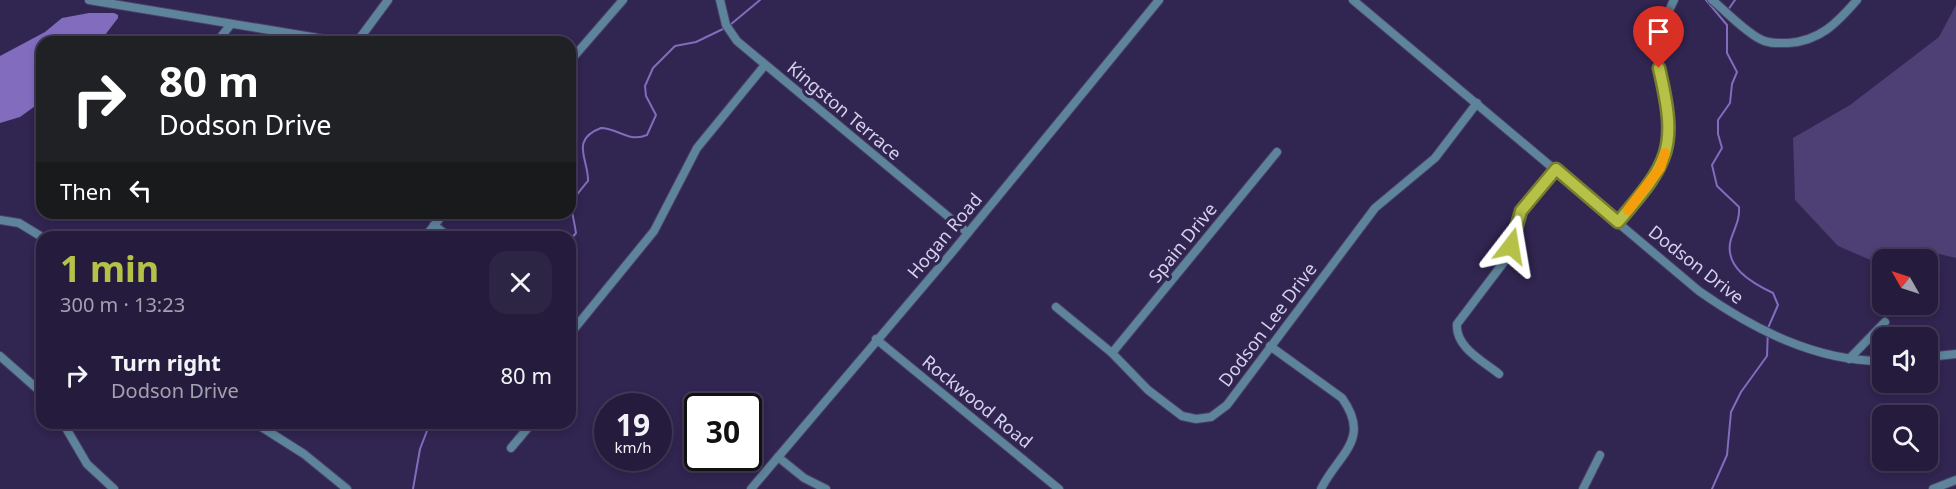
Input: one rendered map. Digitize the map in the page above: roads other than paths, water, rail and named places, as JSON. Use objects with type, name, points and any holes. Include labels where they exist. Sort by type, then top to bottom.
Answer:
[{"type":"street","points":[[89,0],[305,36]]},
{"type":"street","points":[[361,36],[388,0]]},
{"type":"street","points":[[576,54],[623,0]]},
{"type":"street","name":"Kingston Terrace","points":[[720,0],[727,27],[737,41],[968,233]]},
{"type":"street","name":"Hogan Road","points":[[752,489],[876,339],[968,233],[1159,0]]},
{"type":"street","name":"Dodson Drive","points":[[1353,0],[1699,291],[1734,315],[1805,348],[1849,359],[1872,360]]},
{"type":"street","points":[[1618,222],[1660,168],[1669,138],[1670,118],[1659,54],[1663,24],[1674,0]]},
{"type":"street","points":[[1712,0],[1758,39],[1779,43],[1800,42],[1817,36],[1833,27],[1857,0]]},
{"type":"street","points":[[222,36],[231,24]]},
{"type":"street","points":[[576,327],[654,231],[697,148],[765,65]]},
{"type":"street","name":"Dodson Lee Drive","points":[[1056,307],[1112,353],[1173,411],[1196,419],[1210,417],[1227,405],[1375,208],[1435,158],[1477,103]]},
{"type":"street","name":"Spain Drive","points":[[1112,353],[1277,152]]},
{"type":"street","points":[[1499,374],[1463,345],[1456,331],[1457,324],[1507,258],[1521,211],[1556,169]]},
{"type":"street","points":[[430,231],[439,219]]},
{"type":"street","points":[[0,220],[19,223],[36,233]]},
{"type":"street","points":[[434,225],[442,231]]},
{"type":"street","points":[[1849,359],[1885,322]]},
{"type":"street","name":"Rockwood Road","points":[[876,339],[1059,489]]},
{"type":"street","points":[[1270,346],[1342,398],[1350,410],[1354,423],[1351,446],[1321,489]]},
{"type":"street","points":[[1938,356],[1956,354]]},
{"type":"street","points":[[0,357],[36,388]]},
{"type":"street","points":[[67,429],[87,464],[114,489]]},
{"type":"street","points":[[267,429],[304,454],[346,489]]},
{"type":"street","points":[[511,448],[527,429]]},
{"type":"street","points":[[1583,489],[1600,455]]},
{"type":"street","points":[[778,457],[810,482],[826,489]]},
{"type":"street","points":[[1933,489],[1956,480]]},
{"type":"waterway","points":[[730,25],[760,0]]},
{"type":"waterway","points":[[1706,0],[1727,25],[1727,53],[1737,72],[1732,84],[1730,103],[1718,120],[1718,134],[1722,148],[1712,165],[1717,186],[1739,207],[1738,219],[1731,239],[1731,258],[1735,266],[1748,279],[1773,293],[1778,305],[1768,328],[1767,356],[1741,392],[1731,412],[1727,455],[1712,489]]},
{"type":"waterway","points":[[1728,10],[1735,0]]},
{"type":"waterway","points":[[576,196],[588,181],[583,151],[586,138],[601,128],[634,137],[647,135],[656,115],[646,96],[645,86],[653,68],[675,46],[696,42],[725,28]]},
{"type":"waterway","points":[[574,219],[576,231]]},
{"type":"waterway","points":[[413,489],[420,449],[428,429]]}]
